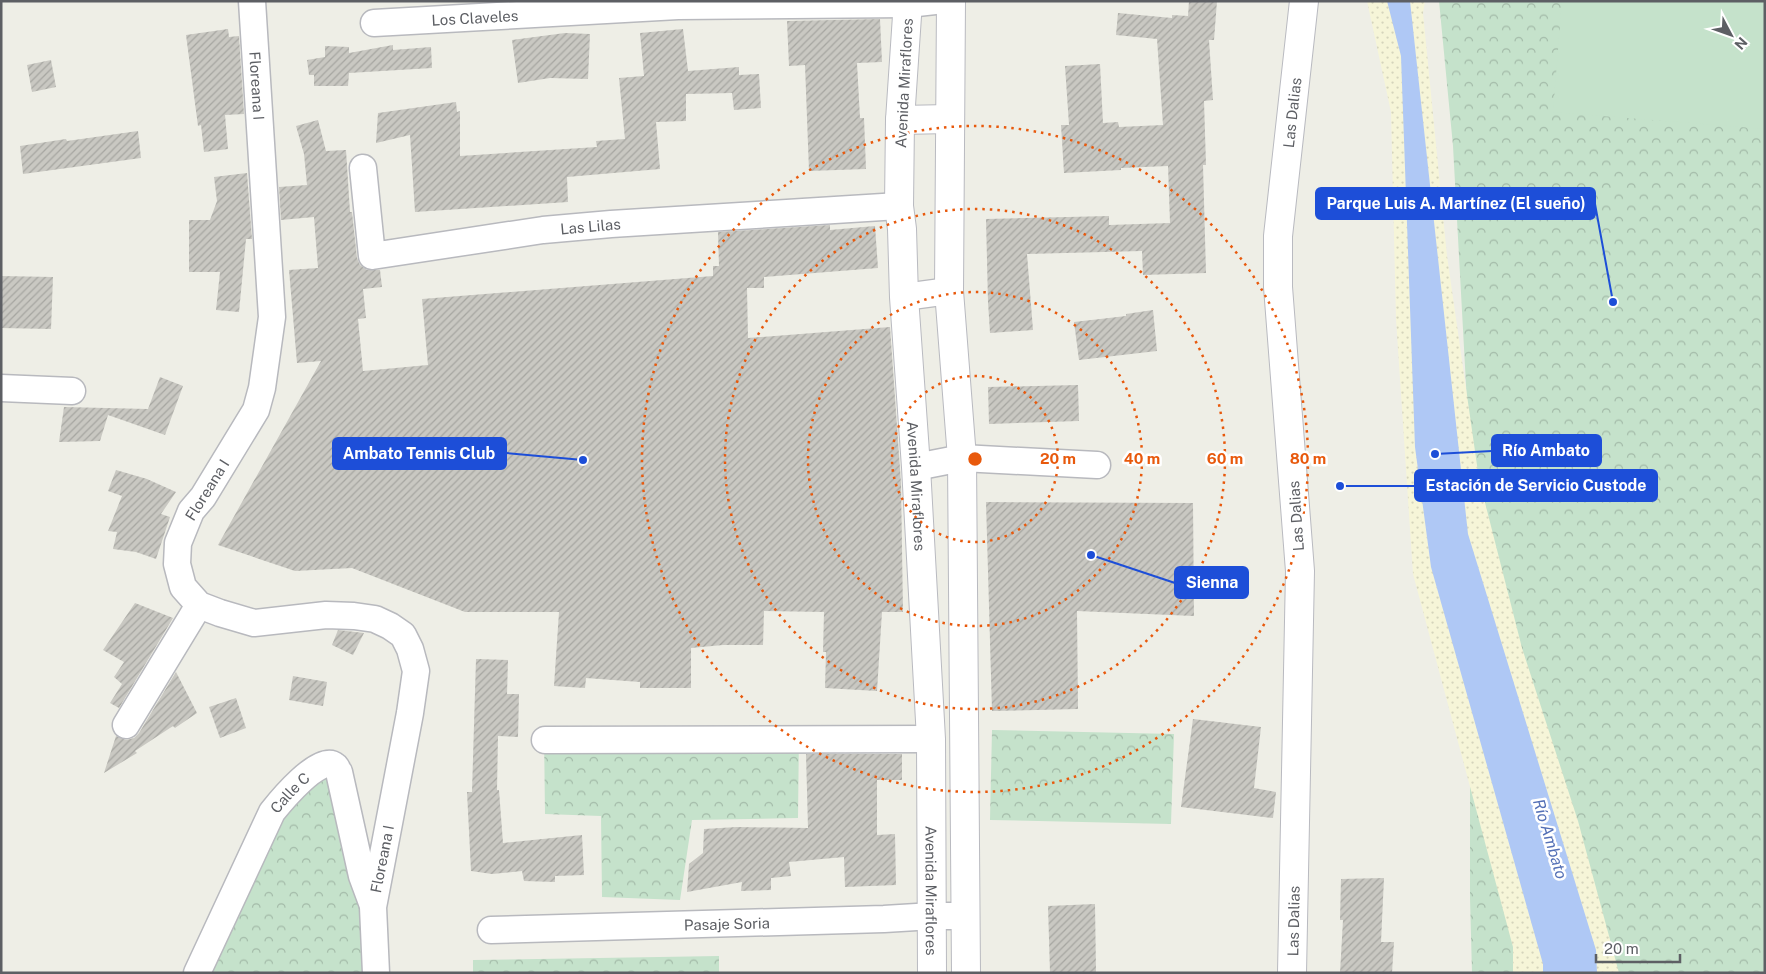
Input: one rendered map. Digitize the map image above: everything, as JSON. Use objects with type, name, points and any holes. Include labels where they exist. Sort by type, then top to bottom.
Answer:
[{"type":"main road","points":[[951,1],[949,290],[962,458],[966,973]]},
{"type":"main road","name":"Las Dalias","points":[[1292,973],[1300,571],[1278,287],[1278,236],[1304,1]]},
{"type":"main road","name":"Avenida Miraflores","points":[[908,2],[900,120],[899,206],[902,229],[904,297],[916,467],[931,739],[932,973]]},
{"type":"main road","points":[[900,120],[950,119]]},
{"type":"street","name":"Floreana I","points":[[252,1],[272,317],[262,388],[256,410],[203,497],[191,511],[178,543],[177,564],[183,587],[199,605],[220,613],[254,623],[326,616],[354,616],[375,619],[403,635],[410,649],[416,671],[373,906],[376,973]]},
{"type":"street","name":"Los Claveles","points":[[374,23],[678,6],[935,1]]},
{"type":"street","name":"Las Lilas","points":[[363,168],[372,256],[543,230],[899,206]]},
{"type":"street","points":[[904,297],[949,290]]},
{"type":"street","points":[[1,388],[72,391]]},
{"type":"street","points":[[916,467],[962,458],[1097,465]]},
{"type":"street","points":[[126,725],[199,605]]},
{"type":"street","points":[[545,740],[931,739]]},
{"type":"street","name":"Calle C","points":[[197,973],[272,812],[313,769],[322,764],[330,763],[339,772],[362,876],[373,906]]},
{"type":"street","name":"Pasaje Soria","points":[[491,930],[965,916]]},
{"type":"green space","points":[[1439,1],[1765,1],[1765,973],[1472,973],[1470,898],[1470,458],[1453,146]]},
{"type":"green space","points":[[1562,1],[1765,1],[1765,129],[1553,112]]},
{"type":"green space","points":[[992,730],[1174,734],[1171,824],[990,820]]},
{"type":"green space","points":[[544,732],[799,733],[798,818],[692,820],[680,900],[602,897],[601,816],[545,814]]},
{"type":"green space","points":[[327,776],[378,973],[211,973],[289,804]]},
{"type":"green space","points":[[719,956],[719,973],[473,973],[473,960]]},
{"type":"sand","points":[[1367,1],[1425,1],[1423,13],[1447,256],[1479,479],[1522,648],[1578,821],[1619,973],[1513,973],[1513,947],[1413,574],[1396,319],[1391,112]]},
{"type":"water","points":[[1387,1],[1410,1],[1468,534],[1596,950],[1597,973],[1543,973],[1543,964],[1431,567],[1415,447],[1401,56]]},
{"type":"building","points":[[1189,1],[1217,1],[1214,40],[1209,40],[1213,100],[1204,101],[1206,165],[1203,165],[1206,273],[1143,275],[1142,251],[1027,254],[1033,330],[990,333],[986,219],[1109,216],[1109,225],[1170,223],[1168,166],[1064,173],[1061,125],[1069,125],[1065,66],[1100,64],[1103,123],[1118,122],[1119,127],[1163,125],[1157,39],[1116,35],[1118,13],[1172,18],[1172,15],[1188,16]]},
{"type":"building","points":[[880,19],[882,62],[857,63],[860,118],[864,118],[866,169],[809,171],[805,65],[789,66],[787,21]]},
{"type":"building","points":[[228,29],[229,37],[239,36],[244,114],[225,115],[228,149],[204,152],[201,125],[198,126],[186,35]]},
{"type":"building","points":[[683,29],[688,71],[739,67],[739,75],[759,74],[761,108],[734,110],[732,93],[686,94],[686,121],[656,122],[660,169],[567,177],[568,202],[415,212],[410,135],[376,143],[378,113],[456,102],[457,112],[460,111],[460,156],[597,147],[596,141],[625,139],[619,78],[644,76],[640,33]]},
{"type":"building","points":[[565,33],[590,34],[588,79],[550,78],[518,83],[512,40]]},
{"type":"building","points":[[393,45],[393,50],[431,47],[432,68],[349,73],[348,86],[314,86],[314,75],[309,75],[307,60],[325,57],[325,46],[349,47],[349,53]]},
{"type":"building","points":[[51,60],[56,87],[32,92],[27,65]]},
{"type":"building","points":[[318,120],[326,151],[346,150],[350,212],[352,212],[357,258],[360,265],[367,270],[380,270],[382,287],[363,289],[366,318],[358,319],[363,371],[428,365],[422,299],[713,276],[713,266],[719,266],[718,232],[830,225],[830,230],[875,226],[878,268],[764,277],[764,288],[747,288],[748,338],[890,327],[901,483],[903,612],[882,612],[877,691],[825,688],[826,652],[823,652],[824,612],[764,611],[763,645],[723,645],[691,648],[691,688],[640,688],[640,682],[586,678],[585,688],[554,686],[559,612],[465,612],[352,568],[295,571],[218,545],[321,361],[297,363],[289,270],[318,268],[314,217],[281,220],[279,187],[307,185],[304,154],[296,126]]},
{"type":"building","points":[[138,131],[141,158],[23,174],[20,146]]},
{"type":"building","points":[[247,173],[252,239],[246,239],[239,312],[216,310],[220,272],[189,272],[189,220],[210,220],[217,201],[214,177]]},
{"type":"building","points":[[1,276],[53,277],[51,329],[1,328]]},
{"type":"building","points":[[1153,310],[1157,351],[1079,360],[1074,322],[1126,316],[1126,314]]},
{"type":"building","points":[[160,377],[183,386],[165,435],[108,415],[100,441],[59,442],[64,407],[148,409]]},
{"type":"building","points":[[1078,385],[1079,421],[989,424],[988,387]]},
{"type":"building","points":[[116,470],[147,479],[176,492],[161,514],[170,517],[156,559],[136,552],[113,549],[117,532],[108,531],[122,496],[108,491]]},
{"type":"building","points":[[986,502],[1193,503],[1194,616],[1077,611],[1078,709],[992,711]]},
{"type":"building","points":[[135,603],[173,618],[119,708],[110,703],[122,684],[114,677],[124,662],[103,650]]},
{"type":"building","points":[[338,630],[364,633],[353,655],[332,645]]},
{"type":"building","points":[[476,659],[508,660],[507,694],[519,694],[518,737],[498,736],[497,790],[499,790],[503,843],[582,835],[584,875],[555,876],[555,882],[524,881],[522,871],[492,874],[471,871],[467,792],[472,792]]},
{"type":"building","points":[[176,672],[197,713],[175,728],[173,726],[135,751],[137,753],[104,773],[116,736],[126,740],[134,738],[139,733]]},
{"type":"building","points":[[293,676],[327,682],[323,706],[289,700]]},
{"type":"building","points":[[236,698],[246,728],[220,738],[209,707]]},
{"type":"building","points":[[1193,719],[1261,727],[1254,788],[1276,792],[1273,818],[1181,807]]},
{"type":"building","points":[[806,754],[902,754],[902,780],[877,780],[877,835],[895,834],[896,885],[845,887],[844,857],[789,862],[791,876],[771,878],[771,890],[741,891],[742,882],[687,892],[689,864],[703,853],[704,829],[737,827],[808,828]]},
{"type":"building","points":[[1384,878],[1381,942],[1394,942],[1392,973],[1340,973],[1343,920],[1340,920],[1341,879]]},
{"type":"building","points":[[1095,904],[1096,973],[1050,973],[1048,906]]},
{"type":"place","name":"Parque Luis A. Martínez (El sueño)","points":[[1613,302]]},
{"type":"place","name":"Río Ambato","points":[[1435,454]]},
{"type":"place","name":"Ambato Tennis Club","points":[[583,460]]},
{"type":"place","name":"Estación de Servicio Custode","points":[[1340,486]]},
{"type":"place","name":"Sienna","points":[[1091,555]]}]
